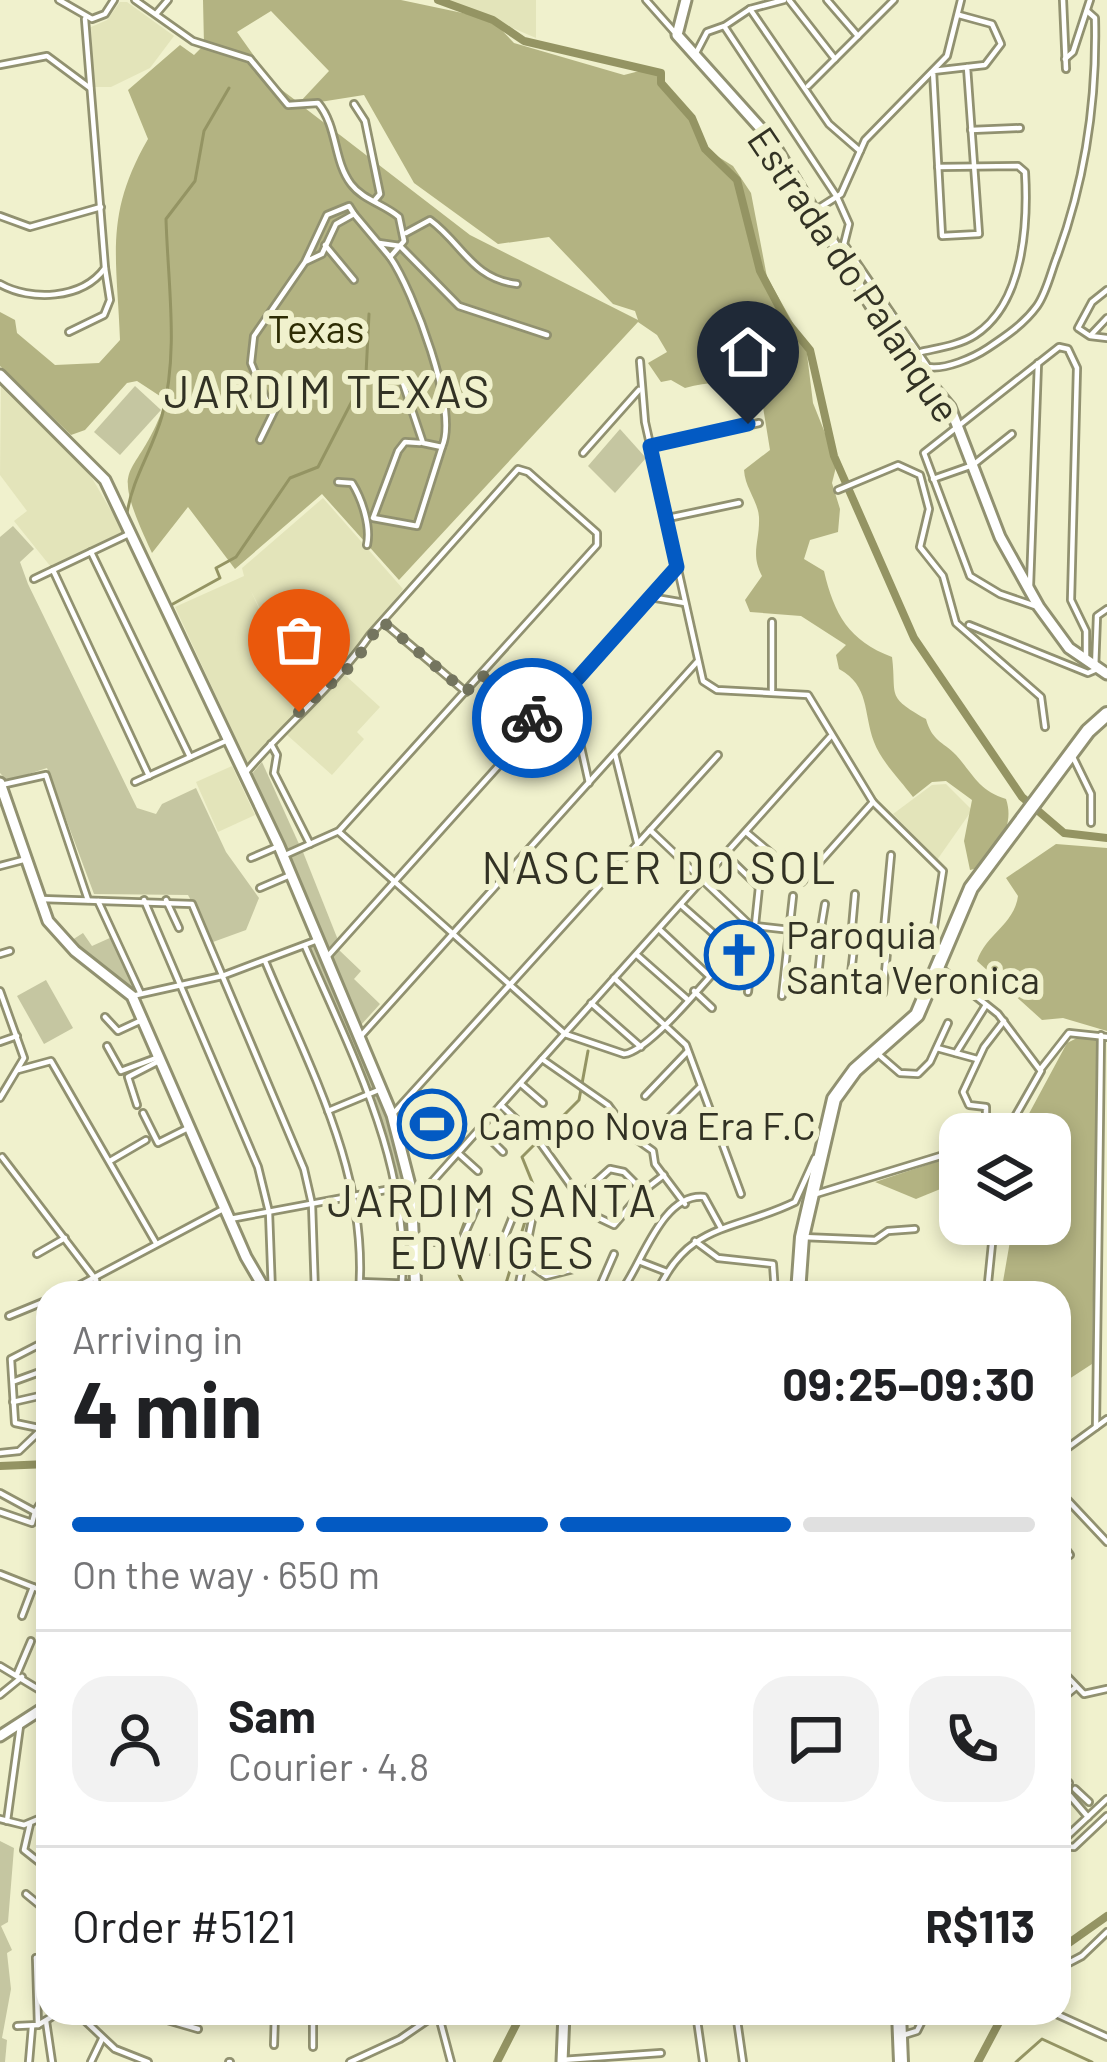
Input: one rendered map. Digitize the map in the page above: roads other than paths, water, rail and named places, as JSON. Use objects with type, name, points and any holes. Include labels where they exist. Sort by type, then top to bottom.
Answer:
[{"type":"main road","points":[[676,34],[686,0]]},
{"type":"main road","name":"Estrada do Palanque","points":[[676,34],[766,133],[886,331],[931,380],[957,424],[1000,537],[1039,608],[1091,665],[1107,674]]},
{"type":"main road","points":[[0,375],[105,480],[281,851],[392,1115],[413,1204],[417,1281]]},
{"type":"main road","points":[[798,1281],[820,1144],[844,1082],[917,1015],[939,967],[938,947],[971,888],[1071,753],[1107,713]]},
{"type":"main road","points":[[0,784],[38,899],[59,936],[136,994],[228,1213],[263,1281]]},
{"type":"main road","points":[[0,1736],[36,1714]]},
{"type":"main road","points":[[562,2061],[564,2025]]},
{"type":"main road","points":[[901,2062],[902,2025]]},
{"type":"street","points":[[59,0],[86,19],[105,14],[114,0]]},
{"type":"street","points":[[135,0],[200,44],[245,56],[288,105],[318,103],[332,127],[344,173],[353,188],[399,217],[406,233]]},
{"type":"street","points":[[155,15],[167,0]]},
{"type":"street","points":[[646,0],[676,34]]},
{"type":"street","points":[[695,55],[707,32],[750,9],[786,0],[835,59]]},
{"type":"street","points":[[827,0],[858,35]]},
{"type":"street","points":[[873,0],[884,10]]},
{"type":"street","points":[[808,86],[893,0]]},
{"type":"street","points":[[812,212],[836,196],[860,151],[946,56],[961,0]]},
{"type":"street","points":[[1063,0],[1066,69]]},
{"type":"street","points":[[1065,59],[1090,0]]},
{"type":"street","points":[[750,9],[808,86],[829,124],[860,151]]},
{"type":"street","points":[[724,26],[836,196],[849,224],[844,244],[928,367],[937,368],[974,358],[1017,328],[1039,303],[1072,217],[1089,146],[1096,56],[1095,18],[1087,11]]},
{"type":"street","points":[[933,70],[967,67],[994,58],[999,30],[959,15]]},
{"type":"street","points":[[69,332],[104,315],[110,300],[86,19]]},
{"type":"street","points":[[0,65],[42,55],[77,74],[89,88]]},
{"type":"street","points":[[77,74],[88,65]]},
{"type":"street","points":[[933,70],[942,236],[979,234],[967,67]]},
{"type":"street","points":[[354,104],[368,134],[380,194],[375,200]]},
{"type":"street","points":[[971,130],[1019,128]]},
{"type":"street","points":[[918,352],[977,334],[1017,276],[1025,172],[1018,166],[938,167]]},
{"type":"street","points":[[272,415],[250,351],[333,209],[349,206],[405,278],[449,418],[417,526],[370,518]]},
{"type":"street","points":[[0,216],[30,227],[100,207]]},
{"type":"street","points":[[305,262],[322,254],[336,224],[354,214]]},
{"type":"street","points":[[390,257],[406,233],[430,220],[449,234],[477,270],[517,284]]},
{"type":"street","points":[[374,240],[400,245],[459,306],[547,335]]},
{"type":"street","points":[[325,245],[354,280]]},
{"type":"street","points":[[0,284],[20,295],[42,297],[90,282],[105,268]]},
{"type":"street","points":[[1107,290],[1078,323],[1079,332],[1107,338]]},
{"type":"street","points":[[1090,337],[1107,318]]},
{"type":"street","points":[[1039,608],[972,579],[925,451],[1059,346],[1073,355],[1077,368],[1071,603],[1086,631],[1091,665]]},
{"type":"street","points":[[640,361],[639,390],[650,446],[698,661],[710,688],[808,695],[873,802],[943,871],[938,947],[754,927],[650,830]]},
{"type":"street","points":[[1029,591],[1038,361]]},
{"type":"street","points":[[403,383],[423,443]]},
{"type":"street","points":[[260,440],[286,387]]},
{"type":"street","points":[[583,452],[639,390]]},
{"type":"street","points":[[650,446],[759,422]]},
{"type":"street","points":[[933,479],[973,465],[1012,434]]},
{"type":"street","points":[[367,544],[370,518],[398,451],[405,442],[442,447]]},
{"type":"street","points":[[838,490],[898,465],[920,475],[928,509],[922,553],[944,576],[956,623],[1046,703],[1045,727]]},
{"type":"street","points":[[242,768],[271,744],[314,695],[354,663],[382,621],[516,470],[525,470],[599,538],[339,831],[310,844],[251,858]]},
{"type":"street","points":[[338,482],[352,483],[370,518]]},
{"type":"street","points":[[666,518],[739,503]]},
{"type":"street","points":[[34,578],[131,532]]},
{"type":"street","points":[[91,552],[190,757]]},
{"type":"street","points":[[327,956],[677,567]]},
{"type":"street","points":[[53,570],[149,776]]},
{"type":"street","points":[[650,596],[686,603]]},
{"type":"street","points":[[969,625],[1082,672],[1091,665],[1096,620],[1107,610]]},
{"type":"street","points":[[382,621],[466,692]]},
{"type":"street","points":[[772,622],[772,690]]},
{"type":"street","points":[[991,650],[1001,638]]},
{"type":"street","points":[[360,1036],[698,661]]},
{"type":"street","points":[[482,675],[538,723]]},
{"type":"street","points":[[568,689],[589,783]]},
{"type":"street","points":[[413,1204],[830,737]]},
{"type":"street","points":[[135,782],[229,739]]},
{"type":"street","points":[[271,744],[277,755],[274,773],[310,844]]},
{"type":"street","points":[[1071,753],[1091,794],[1091,823]]},
{"type":"street","points":[[615,754],[638,843]]},
{"type":"street","points":[[392,1115],[718,755]]},
{"type":"street","points":[[0,784],[46,775],[88,901]]},
{"type":"street","points":[[802,882],[873,802]]},
{"type":"street","points":[[339,831],[565,1034],[624,1054],[641,1047],[754,927]]},
{"type":"street","points":[[746,832],[772,854]]},
{"type":"street","points":[[726,855],[759,887]]},
{"type":"street","points":[[883,993],[891,855]]},
{"type":"street","points":[[0,866],[25,859]]},
{"type":"street","points":[[748,992],[759,887],[780,862]]},
{"type":"street","points":[[260,888],[291,874]]},
{"type":"street","points":[[849,990],[855,894]]},
{"type":"street","points":[[782,996],[793,896]]},
{"type":"street","points":[[38,899],[192,904],[291,1133],[312,1204],[315,1281]]},
{"type":"street","points":[[144,900],[258,1167],[269,1211],[269,1281]]},
{"type":"street","points":[[166,900],[179,928]]},
{"type":"street","points":[[98,901],[136,994],[222,976],[319,940]]},
{"type":"street","points":[[817,986],[825,904]]},
{"type":"street","points":[[681,905],[730,950]]},
{"type":"street","points":[[659,929],[708,975]]},
{"type":"street","points":[[305,946],[368,1094],[397,1188],[402,1281]]},
{"type":"street","points":[[0,954],[10,951]]},
{"type":"street","points":[[636,954],[687,999]]},
{"type":"street","points":[[265,961],[328,1111],[355,1196],[360,1281]]},
{"type":"street","points":[[939,967],[1004,1021],[1042,1070]]},
{"type":"street","points":[[614,977],[689,1050],[741,1194]]},
{"type":"street","points":[[0,991],[23,1058],[1,1095]]},
{"type":"street","points":[[694,991],[712,1008]]},
{"type":"street","points":[[592,1003],[641,1047]]},
{"type":"street","points":[[956,1053],[986,1005]]},
{"type":"street","points":[[105,1017],[118,1031],[143,1019]]},
{"type":"street","points":[[986,1113],[986,1107],[969,1105],[963,1092],[977,1059],[1004,1021]]},
{"type":"street","points":[[875,1052],[910,1076],[927,1067],[948,1023]]},
{"type":"street","points":[[1018,1113],[1066,1035],[1104,1036],[1096,1426]]},
{"type":"street","points":[[0,1042],[17,1036]]},
{"type":"street","points":[[107,1046],[121,1071],[162,1058]]},
{"type":"street","points":[[937,1048],[977,1059]]},
{"type":"street","points":[[646,1096],[689,1050]]},
{"type":"street","points":[[137,1105],[129,1076],[162,1058]]},
{"type":"street","points":[[542,1060],[608,1105],[629,1134],[652,1151],[685,1204]]},
{"type":"street","points":[[19,1070],[51,1061],[156,1243]]},
{"type":"street","points":[[520,1084],[543,1103]]},
{"type":"street","points":[[665,1122],[701,1086]]},
{"type":"street","points":[[328,1111],[381,1089]]},
{"type":"street","points":[[500,1105],[539,1141],[595,1216],[614,1225],[643,1190],[664,1175]]},
{"type":"street","points":[[143,1113],[158,1143],[191,1126]]},
{"type":"street","points":[[480,1129],[502,1152]]},
{"type":"street","points":[[109,1162],[146,1140]]},
{"type":"street","points":[[663,1281],[694,1240],[795,1202],[820,1144]]},
{"type":"street","points":[[458,1153],[478,1171]]},
{"type":"street","points":[[810,1196],[939,1156]]},
{"type":"street","points":[[2,1157],[96,1280],[156,1243],[228,1213],[269,1211],[410,1186]]},
{"type":"street","points":[[579,1197],[610,1169],[624,1172],[643,1190]]},
{"type":"street","points":[[460,1244],[485,1188]]},
{"type":"street","points":[[628,1281],[651,1233],[685,1204],[703,1196],[721,1228]]},
{"type":"street","points":[[499,1251],[517,1206]]},
{"type":"street","points":[[518,1281],[532,1220]]},
{"type":"street","points":[[802,1237],[875,1240],[888,1231],[915,1229]]},
{"type":"street","points":[[37,1254],[65,1238]]},
{"type":"street","points":[[417,1239],[499,1251],[520,1257],[551,1276],[574,1269],[584,1251]]},
{"type":"street","points":[[694,1240],[718,1258],[774,1265],[774,1281]]},
{"type":"street","points":[[988,1281],[992,1245]]},
{"type":"street","points":[[602,1281],[614,1254]]},
{"type":"street","points":[[641,1262],[667,1272]]},
{"type":"street","points":[[9,1316],[36,1305]]},
{"type":"street","points":[[36,1345],[13,1355],[12,1402],[15,1424],[36,1428]]},
{"type":"street","points":[[15,1381],[36,1373]]},
{"type":"street","points":[[12,1402],[36,1397]]},
{"type":"street","points":[[1071,1445],[1107,1419]]},
{"type":"street","points":[[0,1453],[19,1451],[36,1437]]},
{"type":"street","points":[[0,1493],[35,1512],[32,1523],[0,1512]]},
{"type":"street","points":[[1071,1504],[1107,1542]]},
{"type":"street","points":[[0,1575],[36,1588]]},
{"type":"street","points":[[22,1616],[33,1587]]},
{"type":"street","points":[[0,1695],[19,1675],[31,1641]]},
{"type":"street","points":[[0,1666],[36,1687]]},
{"type":"street","points":[[1071,1681],[1088,1694],[1107,1689]]},
{"type":"street","points":[[1071,1691],[1076,1687]]},
{"type":"street","points":[[20,1725],[3,1820],[36,1821]]},
{"type":"street","points":[[1074,1800],[1077,1791],[1089,1802]]},
{"type":"street","points":[[1071,1795],[1088,1817]]},
{"type":"street","points":[[1071,1833],[1107,1799]]},
{"type":"street","points":[[1071,1847],[1107,1816]]},
{"type":"street","points":[[30,1824],[24,1848],[36,1860]]},
{"type":"street","points":[[26,1894],[36,1902]]},
{"type":"street","points":[[1071,1962],[1107,1932]]},
{"type":"street","points":[[1071,2021],[1107,2037]]},
{"type":"street","points":[[17,2026],[36,2024]]},
{"type":"street","points":[[29,2062],[39,2025]]},
{"type":"street","points":[[39,2025],[52,2062]]},
{"type":"street","points":[[89,2025],[135,2060],[148,2062]]},
{"type":"street","points":[[175,2025],[193,2032],[198,2029]]},
{"type":"street","points":[[274,2045],[275,2025]]},
{"type":"street","points":[[313,2025],[313,2047]]},
{"type":"street","points":[[350,2062],[420,2025]]},
{"type":"street","points":[[441,2025],[451,2062]]},
{"type":"street","points":[[698,2025],[703,2062]]},
{"type":"street","points":[[738,2025],[743,2062]]},
{"type":"street","points":[[904,2036],[920,2025]]},
{"type":"street","points":[[91,2062],[102,2039]]},
{"type":"street","points":[[562,2061],[661,2053]]},
{"type":"waterway","points":[[438,0],[493,20],[524,41],[661,73],[661,83],[692,118],[705,149],[737,180],[760,271],[787,322],[810,350],[834,456],[914,638],[1022,797],[1064,833],[1107,838]]},
{"type":"waterway","points":[[127,513],[167,392],[171,318],[166,219],[195,181],[204,131],[229,88]]},
{"type":"waterway","points":[[171,605],[220,578],[216,568],[236,557],[290,478],[318,467],[366,374],[369,314]]},
{"type":"waterway","points":[[507,1281],[535,1189],[522,1157],[579,1100],[588,1051]]},
{"type":"waterway","points":[[462,1281],[456,1250],[472,1206]]},
{"type":"waterway","points":[[0,1466],[36,1464]]},
{"type":"waterway","points":[[1071,1942],[1107,1916]]},
{"type":"waterway","points":[[497,2062],[516,2025]]},
{"type":"waterway","points":[[978,2062],[998,2025]]},
{"type":"waterway","points":[[1016,2062],[1042,2039],[1092,2062]]},
{"type":"place","name":"Paroquia Santa Veronica","points":[[739,955]]},
{"type":"place","name":"Campo Nova Era F.C","points":[[432,1124]]},
{"type":"district","name":"JARDIM TEXAS","points":[[328,390]]},
{"type":"district","name":"NASCER DO SOL","points":[[660,866]]},
{"type":"district","name":"JARDIM SANTA EDWIGES","points":[[493,1225]]},
{"type":"park label","name":"Texas","points":[[316,327]]}]
